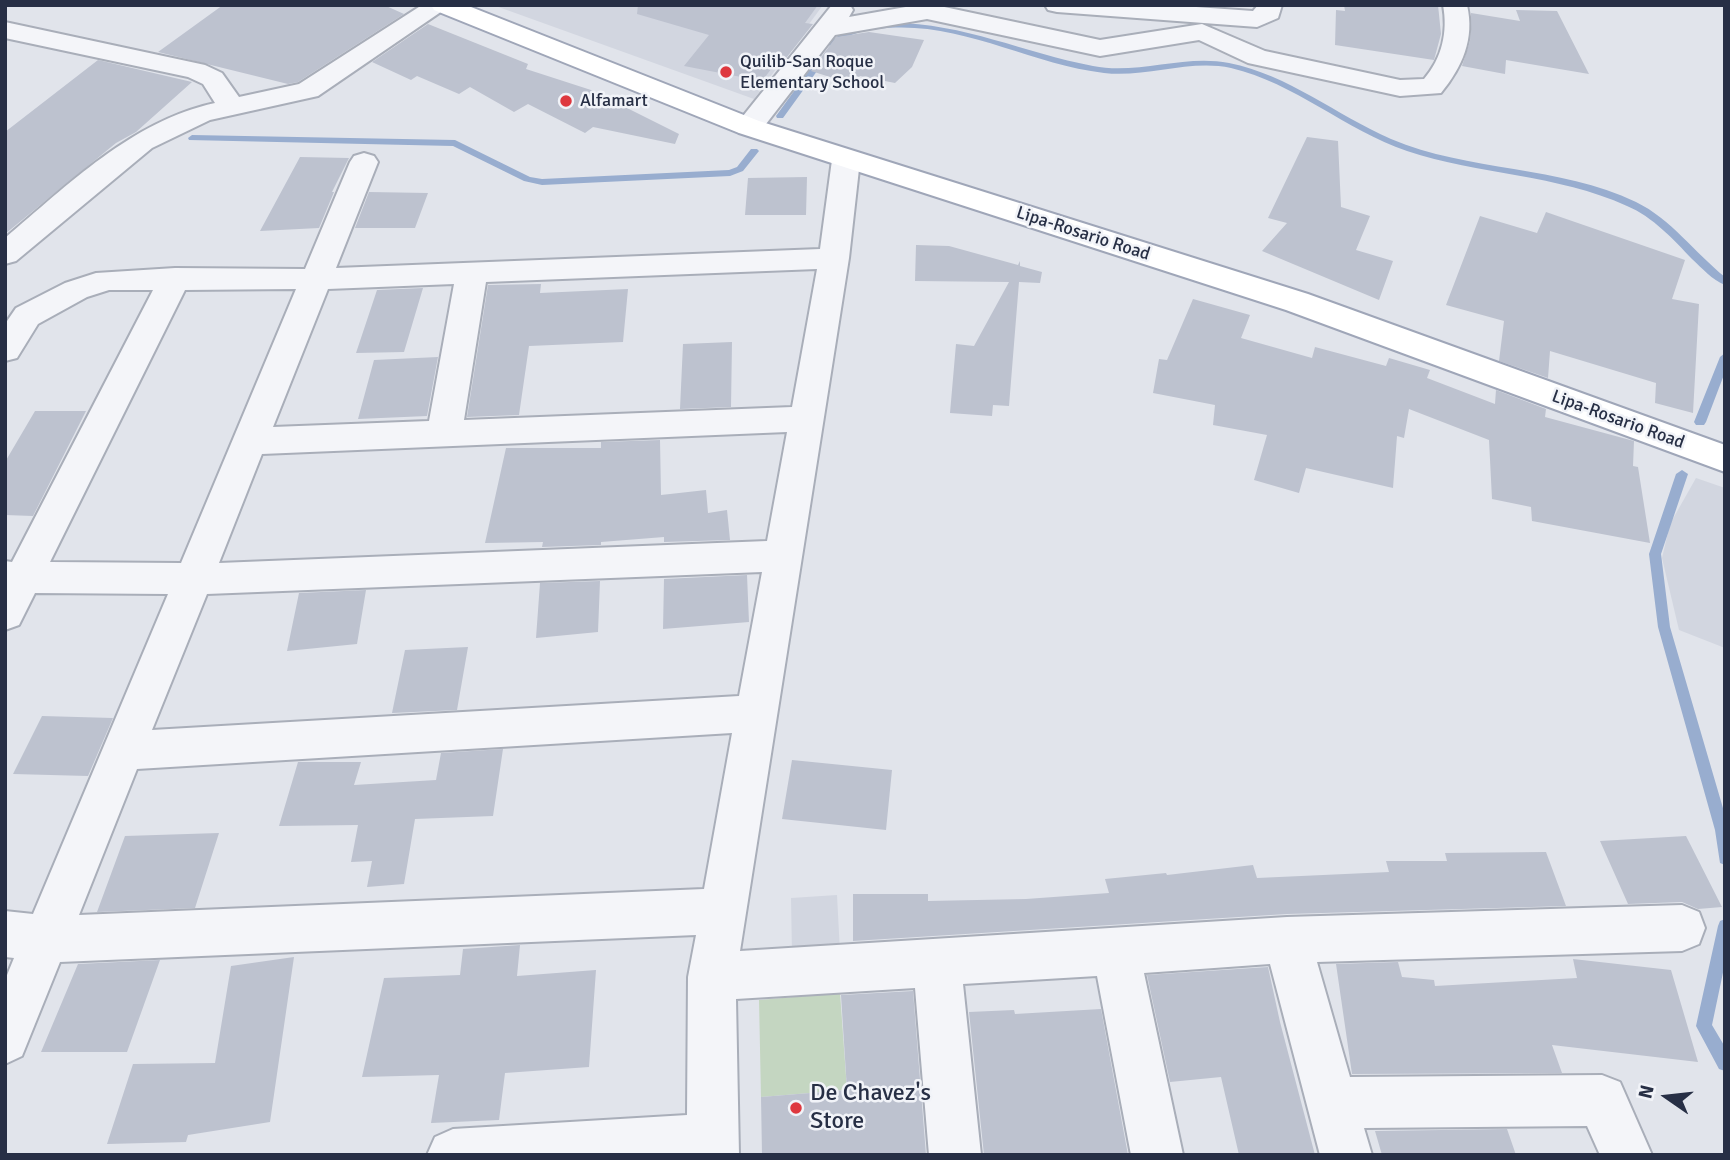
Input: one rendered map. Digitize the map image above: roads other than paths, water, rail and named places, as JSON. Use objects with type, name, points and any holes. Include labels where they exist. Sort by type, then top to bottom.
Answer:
[{"type":"main road","name":"Lipa-Rosario Road","points":[[441,5],[749,127],[1297,302],[1725,459]]},
{"type":"street","points":[[5,254],[79,190],[142,142],[177,123],[309,90],[441,5]]},
{"type":"street","points":[[749,127],[823,29],[845,5]]},
{"type":"street","points":[[1064,6],[1257,19],[1269,13],[1270,5]]},
{"type":"street","points":[[823,29],[927,11],[1100,48],[1202,32],[1257,57],[1400,88],[1432,87],[1448,69],[1460,20],[1455,5]]},
{"type":"street","points":[[5,30],[196,71],[213,79],[232,108]]},
{"type":"street","points":[[453,1155],[713,1147],[712,977],[834,258],[846,160]]},
{"type":"street","points":[[5,1040],[27,937],[125,751],[364,162]]},
{"type":"street","points":[[5,350],[16,316],[76,290],[107,280],[316,279],[834,258]]},
{"type":"street","points":[[444,433],[472,273]]},
{"type":"street","points":[[5,614],[15,577],[175,278]]},
{"type":"street","points":[[251,441],[807,419]]},
{"type":"street","points":[[15,577],[195,579],[783,556]]},
{"type":"street","points":[[125,751],[757,713]]},
{"type":"street","points":[[27,937],[723,911]]},
{"type":"street","points":[[712,977],[1286,940],[1682,928]]},
{"type":"street","points":[[1286,940],[1346,1155]]},
{"type":"street","points":[[1116,951],[1157,1155]]},
{"type":"street","points":[[937,962],[955,1155]]},
{"type":"street","points":[[1331,1102],[1602,1100],[1626,1155]]},
{"type":"waterway","points":[[832,45],[844,35],[859,30],[915,25],[961,32],[1050,58],[1104,70],[1126,71],[1214,63],[1251,71],[1297,91],[1365,129],[1411,149],[1438,157],[1578,185],[1632,204],[1658,220],[1725,282]]},
{"type":"waterway","points":[[780,116],[821,60]]},
{"type":"waterway","points":[[192,138],[455,143],[527,179],[542,182],[730,173],[740,169],[754,151]]},
{"type":"waterway","points":[[1700,422],[1725,357]]},
{"type":"waterway","points":[[1682,474],[1655,554],[1664,627],[1722,830],[1725,858]]},
{"type":"waterway","points":[[1725,926],[1704,1026],[1725,1063]]},
{"type":"place","name":"Quilib-San Roque Elementary School","points":[[726,72]]},
{"type":"place","name":"Alfamart","points":[[566,101]]},
{"type":"place","name":"De Chavez's Store","points":[[796,1108]]}]
